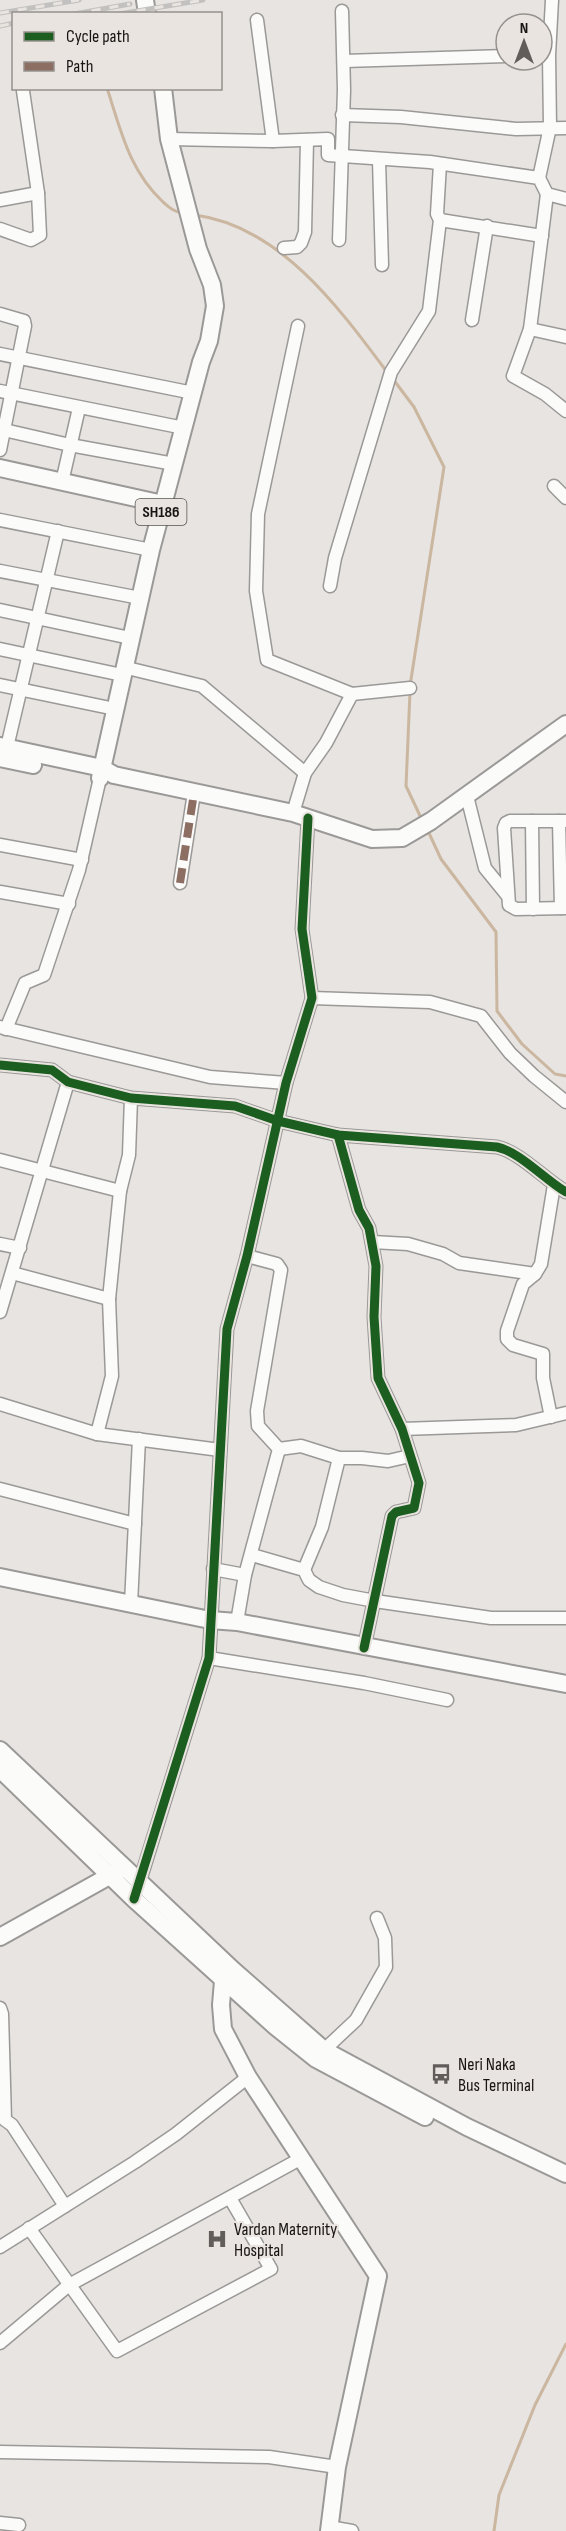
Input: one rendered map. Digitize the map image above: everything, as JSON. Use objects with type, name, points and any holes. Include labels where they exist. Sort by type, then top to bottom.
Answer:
[{"type":"main road","name":"SH186","points":[[105,774],[115,709],[130,638],[163,504],[209,341],[215,306],[212,285],[198,249],[169,139],[163,90]]},
{"type":"main road","points":[[0,468],[163,504]]},
{"type":"main road","points":[[2,750],[301,815],[372,839],[402,838],[467,796],[566,724]]},
{"type":"main road","points":[[0,1577],[210,1620],[237,1622],[364,1648],[566,1684]]},
{"type":"main road","points":[[0,1750],[118,1872],[134,1899],[324,2050],[402,2100]]},
{"type":"main road","points":[[0,1769],[118,1872],[140,1883],[228,1976],[316,2059],[495,2146],[566,2185]]},
{"type":"main road","points":[[0,1937],[118,1872]]},
{"type":"main road","points":[[228,1976],[221,2005],[223,2029],[248,2076],[300,2159],[378,2276],[337,2467],[329,2529]]},
{"type":"main road","points":[[495,2146],[566,2174]]},
{"type":"street","points":[[339,240],[344,61],[342,11]]},
{"type":"street","points":[[257,20],[273,141]]},
{"type":"street","points":[[344,61],[494,56]]},
{"type":"street","points":[[546,72],[550,128],[539,178],[547,194],[530,328],[513,376],[545,394],[566,411]]},
{"type":"street","points":[[0,229],[31,240],[40,235],[38,193],[24,91]]},
{"type":"street","points":[[342,115],[401,117],[516,129],[566,128]]},
{"type":"street","points":[[169,139],[273,141],[328,139],[328,155],[440,164],[539,178]]},
{"type":"street","points":[[284,248],[297,248],[305,232],[307,140]]},
{"type":"street","points":[[379,160],[382,265]]},
{"type":"street","points":[[330,586],[335,558],[391,372],[429,311],[440,220],[437,214],[440,164]]},
{"type":"street","points":[[0,200],[38,193]]},
{"type":"street","points":[[547,194],[566,199]]},
{"type":"street","points":[[440,220],[542,236]]},
{"type":"street","points":[[472,320],[487,226]]},
{"type":"street","points":[[0,314],[24,321],[19,358],[6,392],[0,450]]},
{"type":"street","points":[[298,326],[258,514],[256,591],[262,643],[267,660],[352,694],[410,688]]},
{"type":"street","points":[[530,328],[566,337]]},
{"type":"street","points":[[0,354],[193,393]]},
{"type":"street","points":[[6,392],[184,428]]},
{"type":"street","points":[[62,482],[79,408]]},
{"type":"street","points":[[2,429],[70,445],[174,464]]},
{"type":"street","points":[[554,486],[566,498]]},
{"type":"street","points":[[0,519],[152,550]]},
{"type":"street","points":[[2,750],[21,690],[58,531]]},
{"type":"street","points":[[0,571],[140,598]]},
{"type":"street","points":[[0,610],[130,638]]},
{"type":"street","points":[[0,649],[202,686],[306,773]]},
{"type":"street","points":[[0,685],[115,709]]},
{"type":"street","points":[[134,1899],[209,1658],[227,1329],[247,1256],[286,1083],[312,998],[302,928],[301,815],[306,773],[352,694]]},
{"type":"street","points":[[105,774],[69,904],[44,975],[25,983],[3,1028],[210,1077],[286,1083]]},
{"type":"street","points":[[180,883],[194,793]]},
{"type":"street","points":[[467,796],[485,868],[489,876],[507,895]]},
{"type":"street","points":[[510,821],[562,821],[563,908],[512,908],[507,895],[504,828],[506,823],[510,821]]},
{"type":"street","points":[[532,821],[533,909]]},
{"type":"street","points":[[0,845],[82,860]]},
{"type":"street","points":[[0,892],[69,904]]},
{"type":"street","points":[[312,998],[430,1002],[481,1016],[510,1053],[566,1102]]},
{"type":"street","points":[[0,1065],[52,1070],[68,1082],[131,1098],[235,1106],[278,1121],[338,1135],[497,1147],[509,1150],[566,1192]]},
{"type":"street","points":[[0,1312],[68,1082]]},
{"type":"street","points":[[97,1434],[112,1376],[109,1299],[120,1191],[129,1155],[131,1098]]},
{"type":"street","points":[[338,1135],[359,1210],[369,1228],[376,1266],[374,1317],[378,1378],[402,1429],[419,1483],[414,1508],[396,1512],[392,1516],[364,1648]]},
{"type":"street","points":[[0,1160],[120,1191]]},
{"type":"street","points":[[551,1417],[543,1378],[543,1354],[513,1345],[507,1339],[507,1331],[523,1284],[536,1274],[543,1255],[554,1185]]},
{"type":"street","points":[[372,1242],[408,1244],[443,1254],[459,1263],[536,1274]]},
{"type":"street","points":[[0,1244],[20,1248]]},
{"type":"street","points":[[247,1256],[277,1264],[281,1270],[257,1412],[258,1426],[279,1449]]},
{"type":"street","points":[[12,1273],[109,1299]]},
{"type":"street","points":[[0,1404],[97,1434],[220,1450]]},
{"type":"street","points":[[402,1429],[516,1425],[566,1413]]},
{"type":"street","points":[[131,1604],[139,1439]]},
{"type":"street","points":[[279,1449],[301,1446],[339,1458],[388,1461],[410,1456]]},
{"type":"street","points":[[237,1622],[245,1575],[279,1449]]},
{"type":"street","points":[[304,1570],[322,1527],[339,1458]]},
{"type":"street","points":[[0,1489],[135,1524]]},
{"type":"street","points":[[252,1555],[304,1570],[309,1580],[319,1587],[343,1595],[491,1618],[566,1618]]},
{"type":"street","points":[[213,1569],[245,1575]]},
{"type":"street","points":[[209,1658],[364,1683],[447,1700]]},
{"type":"street","points":[[324,2050],[356,2020],[386,1967],[385,1938],[377,1918]]},
{"type":"street","points":[[0,2008],[2,2014],[2,2122],[12,2125],[65,2206]]},
{"type":"street","points":[[0,2247],[176,2134],[248,2076]]},
{"type":"street","points":[[0,2343],[69,2285],[300,2159]]},
{"type":"street","points":[[30,2228],[117,2351],[272,2269],[230,2198]]},
{"type":"street","points":[[0,2452],[269,2457],[337,2467]]},
{"type":"street","points":[[0,2523],[19,2525]]},
{"type":"street","points":[[329,2529],[352,2531]]},
{"type":"waterway","points":[[108,90],[127,149],[142,177],[163,202],[175,211],[183,213]]},
{"type":"waterway","points":[[195,215],[226,222],[254,235],[281,253],[328,298],[387,372]]},
{"type":"waterway","points":[[393,379],[414,407],[444,467],[410,686]]},
{"type":"waterway","points":[[410,692],[406,786],[422,820]]},
{"type":"waterway","points":[[428,831],[441,859],[496,932],[497,1011],[522,1044],[555,1074],[566,1076]]},
{"type":"waterway","points":[[494,2531],[499,2495],[535,2405],[566,2344]]},
{"type":"railway","points":[[0,13],[79,0]]},
{"type":"railway","points":[[131,12],[203,0]]},
{"type":"railway","points":[[85,12],[130,4]]},
{"type":"railway","points":[[0,26],[12,23]]},
{"type":"marked path","points":[[180,883],[194,793]]},
{"type":"cycle path","points":[[134,1899],[209,1658],[227,1329],[247,1256],[286,1083],[312,998],[302,929],[308,818]]},
{"type":"cycle path","points":[[0,1065],[52,1070],[68,1082],[131,1098],[235,1106],[278,1121],[338,1135],[497,1147],[514,1154],[566,1192]]},
{"type":"cycle path","points":[[338,1135],[359,1210],[369,1228],[376,1266],[374,1317],[378,1378],[402,1429],[419,1483],[414,1508],[396,1512],[392,1516],[364,1648]]},
{"type":"place","name":"Neri Naka Bus Terminal","points":[[441,2074]]},
{"type":"place","name":"Vardan Maternity Hospital","points":[[217,2239]]}]
